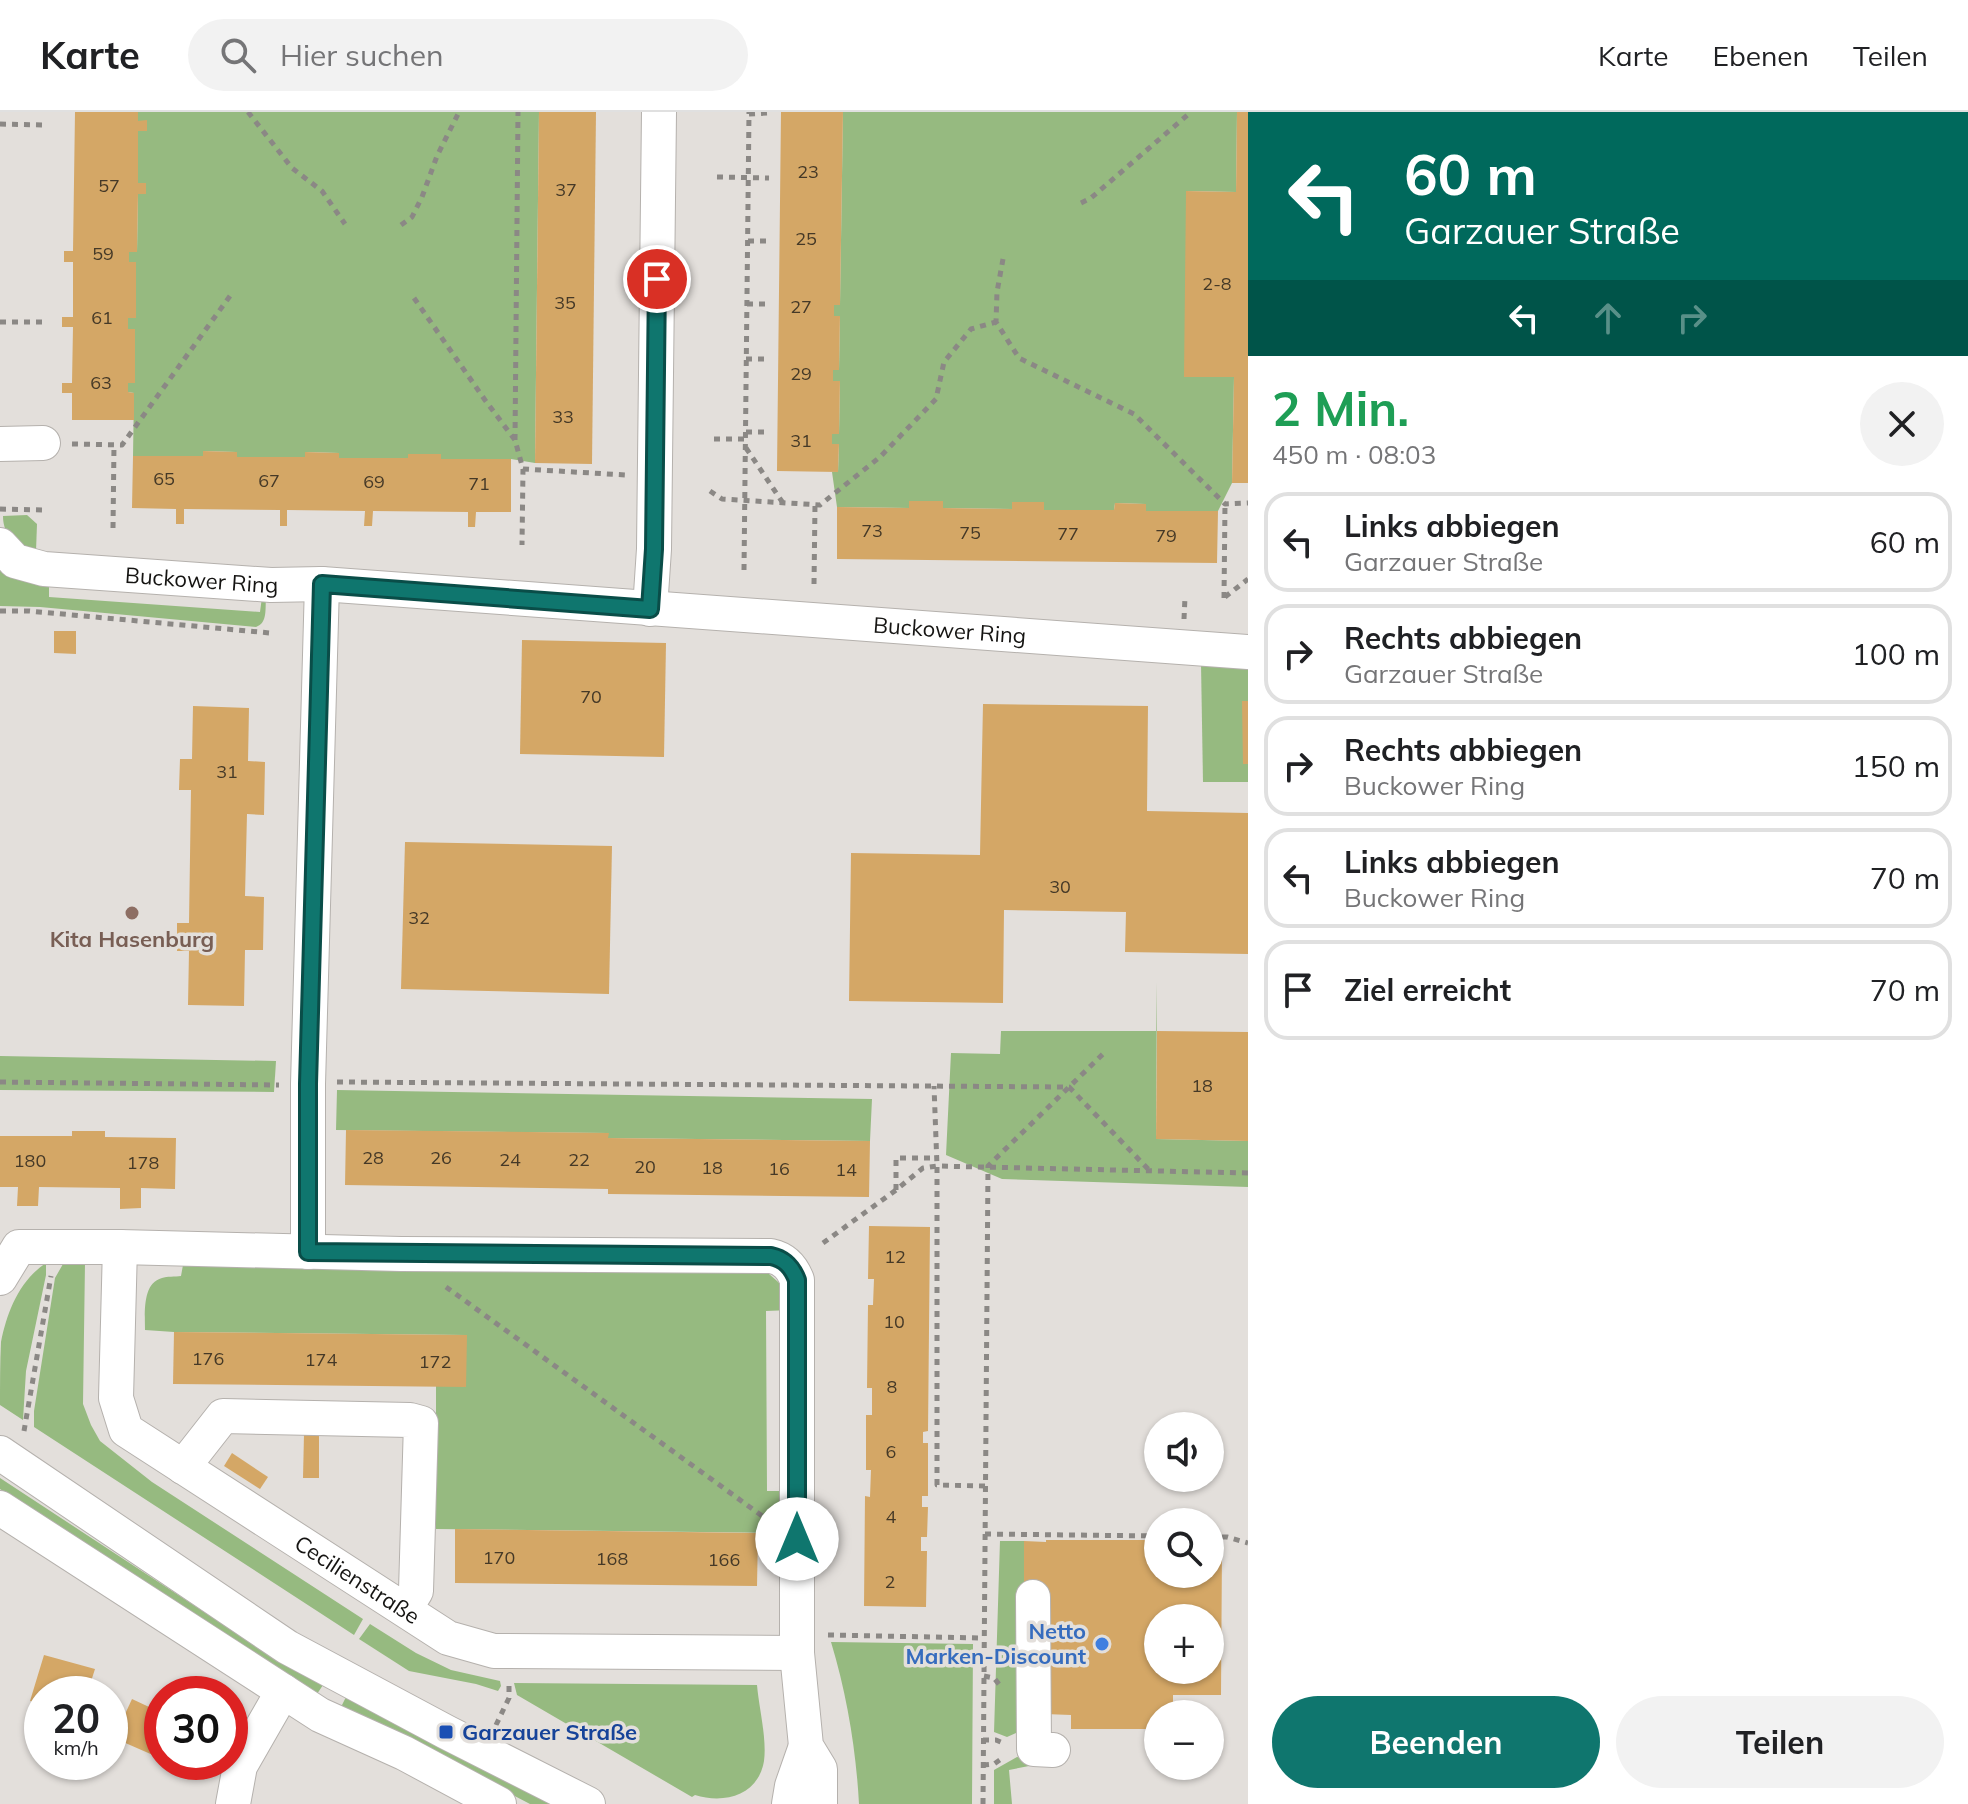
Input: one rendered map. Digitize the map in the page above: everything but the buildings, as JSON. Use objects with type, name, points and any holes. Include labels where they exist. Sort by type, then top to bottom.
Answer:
[{"type":"street","points":[[650,609],[654,549],[659,112]]},
{"type":"street","points":[[0,444],[43,443]]},
{"type":"street","name":"Buckower Ring","points":[[0,545],[15,561],[44,569],[271,585],[322,584],[1248,652]]},
{"type":"street","points":[[308,1252],[300,1085],[322,584]]},
{"type":"street","points":[[0,1278],[19,1247],[779,1258],[794,1270],[797,1280],[810,1644],[806,1746],[789,1804]]},
{"type":"street","name":"Cecilienstraße","points":[[120,1247],[116,1398],[126,1430],[448,1638],[494,1651],[810,1644]]},
{"type":"street","points":[[183,1467],[223,1416],[410,1420],[421,1423],[416,1591],[405,1609]]},
{"type":"street","points":[[12,1443],[287,1647],[588,1804]]},
{"type":"street","points":[[0,1508],[320,1715],[404,1753],[499,1804]]},
{"type":"street","points":[[1033,1597],[1034,1749],[1053,1750]]},
{"type":"street","points":[[233,1804],[240,1766],[283,1691]]},
{"type":"street","points":[[806,1746],[820,1769],[820,1804]]},
{"type":"path","points":[[248,112],[292,168],[322,191],[345,224]]},
{"type":"path","points":[[401,225],[412,217],[459,112]]},
{"type":"path","points":[[518,112],[515,440],[523,469],[522,545]]},
{"type":"path","points":[[1081,203],[1091,198],[1191,112]]},
{"type":"path","points":[[744,570],[749,113],[769,113]]},
{"type":"path","points":[[0,124],[47,125]]},
{"type":"path","points":[[717,177],[769,178]]},
{"type":"path","points":[[748,241],[770,241]]},
{"type":"path","points":[[1003,259],[996,322],[1019,358],[1134,414],[1225,504],[1224,598],[1248,579]]},
{"type":"path","points":[[43,443],[122,445],[230,296]]},
{"type":"path","points":[[414,298],[515,440]]},
{"type":"path","points":[[747,304],[769,304]]},
{"type":"path","points":[[0,322],[44,322]]},
{"type":"path","points":[[710,491],[722,499],[820,505],[880,457],[936,399],[944,362],[971,329],[996,322]]},
{"type":"path","points":[[746,359],[768,359]]},
{"type":"path","points":[[714,439],[766,432]]},
{"type":"path","points":[[113,528],[114,445]]},
{"type":"path","points":[[745,446],[784,504]]},
{"type":"path","points":[[523,469],[655,476]]},
{"type":"path","points":[[1225,504],[1248,503]]},
{"type":"path","points":[[814,584],[815,505]]},
{"type":"path","points":[[0,509],[42,510]]},
{"type":"path","points":[[0,611],[270,633]]},
{"type":"path","points":[[983,1804],[988,1166],[1106,1051]]},
{"type":"path","points":[[0,1082],[1069,1087],[1149,1170]]},
{"type":"path","points":[[934,1086],[937,1158],[937,1485],[985,1486]]},
{"type":"path","points":[[896,1190],[896,1158],[937,1158]]},
{"type":"path","points":[[823,1243],[923,1168],[988,1166],[1248,1173]]},
{"type":"path","points":[[12,1443],[55,1247]]},
{"type":"path","points":[[401,1254],[775,1525]]},
{"type":"path","points":[[985,1534],[1144,1536]]},
{"type":"path","points":[[1224,1537],[1248,1543]]},
{"type":"path","points":[[810,1644],[984,1638]]},
{"type":"green space","points":[[138,112],[539,112],[535,463],[511,459],[441,459],[441,454],[408,454],[408,458],[339,458],[339,453],[306,452],[305,457],[237,457],[236,452],[203,451],[203,456],[133,456],[134,393],[128,392],[128,383],[135,383],[135,330],[128,329],[128,318],[136,318],[136,262],[129,262],[129,252],[137,252],[138,194],[146,194],[146,183],[138,183],[138,131],[147,130],[147,121],[138,121]]},
{"type":"green space","points":[[843,112],[1237,112],[1236,192],[1187,191],[1185,377],[1234,377],[1232,483],[1218,511],[1146,511],[1145,504],[1115,503],[1114,510],[1044,510],[1044,502],[1012,502],[1012,509],[943,508],[943,501],[909,501],[909,508],[837,507],[832,472],[838,472],[839,444],[832,444],[832,434],[839,434],[840,381],[833,381],[833,370],[839,370],[840,317],[834,316],[834,305],[840,304]]},
{"type":"green space","points":[[27,515],[37,524],[36,551],[12,540],[5,530],[3,516]]},
{"type":"green space","points":[[0,568],[49,580],[49,597],[260,612],[262,597],[266,597],[265,615],[256,627],[0,606]]},
{"type":"green space","points":[[1201,663],[1248,667],[1248,782],[1203,782]]},
{"type":"green space","points":[[1157,982],[1156,1139],[1248,1141],[1248,1187],[1002,1179],[946,1155],[951,1053],[1000,1054],[1001,1031],[1156,1031]]},
{"type":"green space","points":[[0,1056],[276,1061],[274,1092],[0,1090]]},
{"type":"green space","points":[[337,1090],[872,1099],[870,1141],[608,1138],[608,1133],[336,1130]]},
{"type":"green space","points":[[46,1263],[26,1371],[23,1420],[0,1405],[1,1342],[21,1288]]},
{"type":"green space","points":[[85,1263],[83,1404],[100,1441],[152,1482],[363,1619],[354,1635],[34,1427],[55,1278],[63,1264]]},
{"type":"green space","points":[[183,1265],[768,1273],[786,1289],[791,1310],[766,1311],[767,1491],[787,1491],[787,1533],[436,1529],[436,1386],[466,1335],[145,1330],[146,1300],[151,1286],[162,1278],[181,1276]]},
{"type":"green space","points":[[0,1478],[253,1644],[325,1682],[315,1697],[0,1489]]},
{"type":"green space","points":[[1000,1541],[1024,1541],[1016,1733],[1007,1737],[994,1732]]},
{"type":"green space","points":[[370,1624],[416,1653],[451,1670],[500,1681],[501,1686],[498,1691],[409,1671],[359,1639]]},
{"type":"green space","points":[[831,1642],[973,1644],[972,1804],[859,1804],[850,1722]]},
{"type":"green space","points":[[514,1683],[757,1685],[764,1743],[761,1773],[747,1790],[738,1794],[717,1798],[692,1797],[517,1695]]},
{"type":"green space","points":[[348,1693],[552,1804],[530,1804],[415,1744],[339,1711]]},
{"type":"green space","points":[[1017,1757],[1028,1759],[1029,1766],[1009,1770],[1012,1804],[994,1804],[994,1770]]},
{"type":"place","name":"Kita Hasenburg","points":[[132,913]]},
{"type":"place","name":"Netto Marken-Discount","points":[[1102,1644]]},
{"type":"place","name":"Garzauer Straße","points":[[446,1732]]},
{"type":"route","points":[[657,279],[654,549],[650,609],[322,584],[308,1084],[308,1252],[779,1258],[794,1270],[797,1280],[797,1539]]}]
